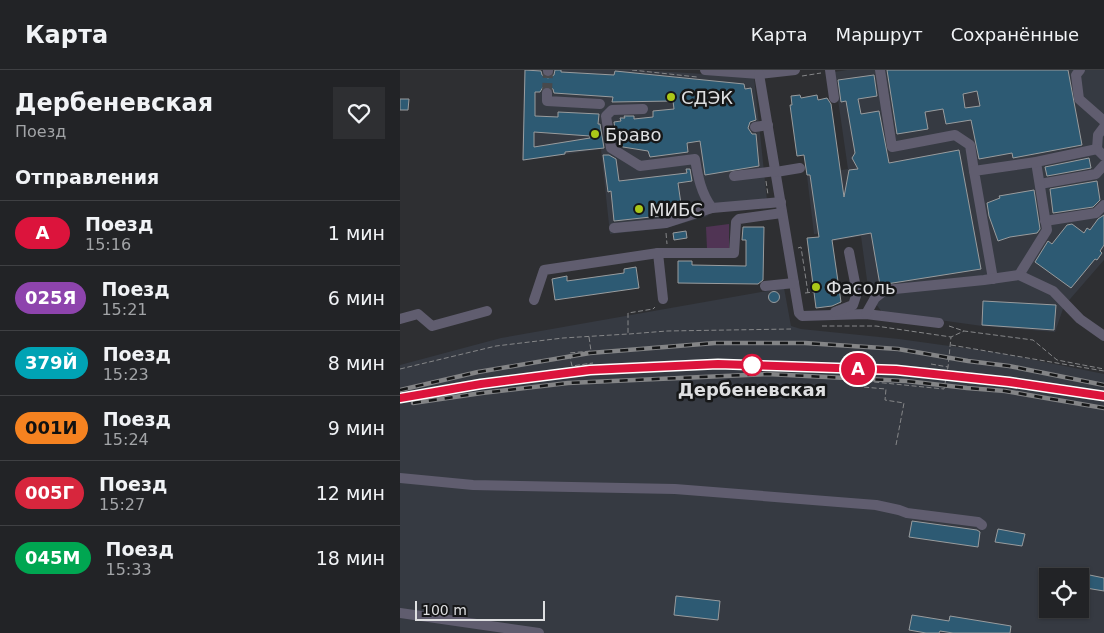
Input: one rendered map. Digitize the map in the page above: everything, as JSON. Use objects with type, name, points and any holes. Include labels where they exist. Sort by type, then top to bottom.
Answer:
[{"type":"street","points":[[703,74],[720,70],[759,74],[795,70]]},
{"type":"street","points":[[830,70],[834,98]]},
{"type":"street","points":[[880,70],[892,147],[955,135],[970,145],[993,279]]},
{"type":"street","points":[[1080,70],[1076,75],[1079,99],[1104,121]]},
{"type":"street","points":[[759,74],[799,313],[802,316],[866,314],[939,323]]},
{"type":"street","points":[[547,93],[546,101],[600,104]]},
{"type":"street","points":[[644,108],[612,110],[606,116],[611,148],[640,166],[695,159],[698,181],[712,208]]},
{"type":"street","points":[[754,127],[768,125]]},
{"type":"street","points":[[974,171],[1100,152],[1098,135],[1104,127]]},
{"type":"street","points":[[1019,275],[1047,230],[1036,162]]},
{"type":"street","points":[[1040,184],[1096,174],[1104,165]]},
{"type":"street","points":[[734,176],[800,168]]},
{"type":"street","points":[[614,228],[666,223],[712,208],[781,202]]},
{"type":"street","points":[[1046,221],[1096,213],[1104,205]]},
{"type":"street","points":[[534,300],[544,270],[663,253],[734,254],[736,222],[738,219],[782,213]]},
{"type":"street","points":[[828,315],[852,305],[857,293],[849,252]]},
{"type":"street","points":[[663,253],[663,299]]},
{"type":"street","points":[[866,314],[875,298],[885,290],[1019,275],[1053,291],[1080,319],[1104,336]]},
{"type":"street","points":[[765,286],[794,283]]},
{"type":"street","points":[[400,318],[418,314],[432,326],[487,311]]},
{"type":"street","points":[[400,478],[473,485],[704,491],[876,505],[899,510],[907,514],[978,522],[982,525]]},
{"type":"street","points":[[400,613],[539,633]]},
{"type":"path","points":[[632,70],[703,74]]},
{"type":"path","points":[[663,253],[666,223]]},
{"type":"path","points":[[628,334],[628,313],[653,309],[663,299]]},
{"type":"path","points":[[939,323],[964,331],[1033,340],[1057,360],[1104,370]]},
{"type":"path","points":[[400,369],[496,346],[563,338],[667,331],[791,329]]},
{"type":"path","points":[[896,445],[904,403],[885,400],[886,389],[864,387],[864,381],[944,389],[951,337],[964,331]]},
{"type":"path","points":[[589,336],[591,351],[569,353],[572,366],[593,363]]},
{"type":"path","points":[[951,345],[1104,370]]},
{"type":"path","points":[[931,364],[948,367]]},
{"type":"shaded area","points":[[524,70],[638,70],[754,77],[767,200],[703,207],[708,216],[666,228],[610,234],[601,149],[522,161]]},
{"type":"shaded area","points":[[847,70],[1104,70],[1104,260],[1064,306],[1055,332],[982,326],[882,312],[869,295],[861,236],[834,241],[832,233],[814,234],[807,176],[848,169],[834,72]]},
{"type":"shaded area","points":[[729,224],[729,249],[707,249],[706,227]]},
{"type":"shaded area","points":[[784,288],[791,326],[801,329],[899,339],[1000,353],[1104,374],[1104,633],[400,633],[400,365],[501,338]]},
{"type":"building","points":[[525,70],[541,71],[542,75],[548,78],[554,75],[555,70],[614,75],[615,71],[744,84],[745,89],[751,88],[756,120],[750,122],[748,128],[752,134],[756,134],[759,166],[705,175],[700,141],[687,143],[688,152],[650,157],[648,151],[620,145],[619,136],[616,136],[614,122],[621,121],[620,118],[625,118],[624,116],[634,116],[634,119],[653,117],[653,111],[674,109],[673,101],[612,102],[613,97],[554,93],[553,89],[547,86],[543,87],[540,92],[535,92],[535,116],[558,117],[558,112],[599,114],[598,124],[600,124],[604,148],[565,152],[565,154],[523,160]],"holes":[[[534,132],[590,136],[590,138],[534,147]]]},
{"type":"building","points":[[887,70],[1068,70],[1082,145],[1013,158],[1012,153],[979,159],[971,120],[946,124],[943,109],[925,112],[928,129],[897,134]],"holes":[[[977,91],[980,106],[965,108],[963,94]]]},
{"type":"building","points":[[874,75],[877,96],[858,99],[861,114],[879,111],[889,163],[959,150],[981,269],[880,285],[871,233],[832,240],[841,302],[832,306],[816,308],[807,238],[819,237],[810,175],[807,175],[804,155],[797,156],[790,105],[792,105],[791,96],[800,95],[801,98],[817,95],[818,100],[827,98],[831,104],[844,197],[849,170],[858,169],[852,158],[855,153],[846,101],[841,102],[838,80]]},
{"type":"building","points":[[400,99],[409,99],[408,110],[400,110]]},
{"type":"building","points":[[603,155],[609,155],[616,159],[619,181],[687,173],[686,169],[690,169],[692,181],[678,183],[682,211],[669,215],[614,221],[611,191],[608,192]]},
{"type":"building","points":[[1089,158],[1091,168],[1047,176],[1045,167]]},
{"type":"building","points":[[1097,181],[1100,200],[1093,207],[1053,213],[1050,189]]},
{"type":"building","points":[[1034,190],[1040,229],[1037,233],[1010,237],[998,241],[989,216],[987,203],[1000,198],[999,196]]},
{"type":"building","points":[[1104,215],[1104,245],[1100,251],[1102,253],[1071,288],[1035,262],[1048,241],[1052,244],[1067,225],[1072,224],[1084,233],[1087,228],[1090,230],[1098,219]]},
{"type":"building","points":[[743,227],[764,227],[763,280],[758,284],[678,283],[678,261],[692,261],[692,265],[746,266],[746,240],[742,240]]},
{"type":"building","points":[[686,231],[687,238],[674,240],[673,233]]},
{"type":"building","points":[[636,267],[639,288],[555,300],[552,279],[567,276],[567,281],[624,273],[624,269]]},
{"type":"building","points":[[772,292],[776,292],[779,297],[778,301],[772,302],[769,299],[769,295]]},
{"type":"building","points":[[983,301],[1056,305],[1054,330],[982,325]]},
{"type":"building","points":[[912,521],[977,530],[980,532],[978,547],[909,537]]},
{"type":"building","points":[[998,529],[1025,534],[1022,546],[995,542]]},
{"type":"building","points":[[1089,575],[1104,578],[1104,591],[1089,588]]},
{"type":"building","points":[[676,596],[720,601],[718,620],[674,615]]},
{"type":"building","points":[[912,615],[949,621],[950,616],[1011,626],[1010,633],[953,633],[940,631],[939,633],[926,633],[909,630]]},
{"type":"tunnel","points":[[547,93],[548,71]]},
{"type":"railway","points":[[400,390],[478,372],[590,353],[715,343],[805,343],[898,349],[1009,366],[1104,385]]},
{"type":"railway","points":[[400,398],[478,384],[557,374],[676,365],[731,364],[867,369],[935,374],[1003,380],[1104,396]]},
{"type":"railway","points":[[413,403],[568,383],[767,374],[906,381],[1005,391],[1104,408]]},
{"type":"train","name":"A","points":[[400,398],[481,384],[590,370],[718,364],[896,370],[1009,382],[1104,396]]},
{"type":"place","name":"СДЭК","points":[[671,97]]},
{"type":"place","name":"Браво","points":[[595,134]]},
{"type":"place","name":"МИБС","points":[[639,209]]},
{"type":"place","name":"Фасоль","points":[[816,287]]},
{"type":"place","name":"Дербеневская","points":[[752,365]]}]
